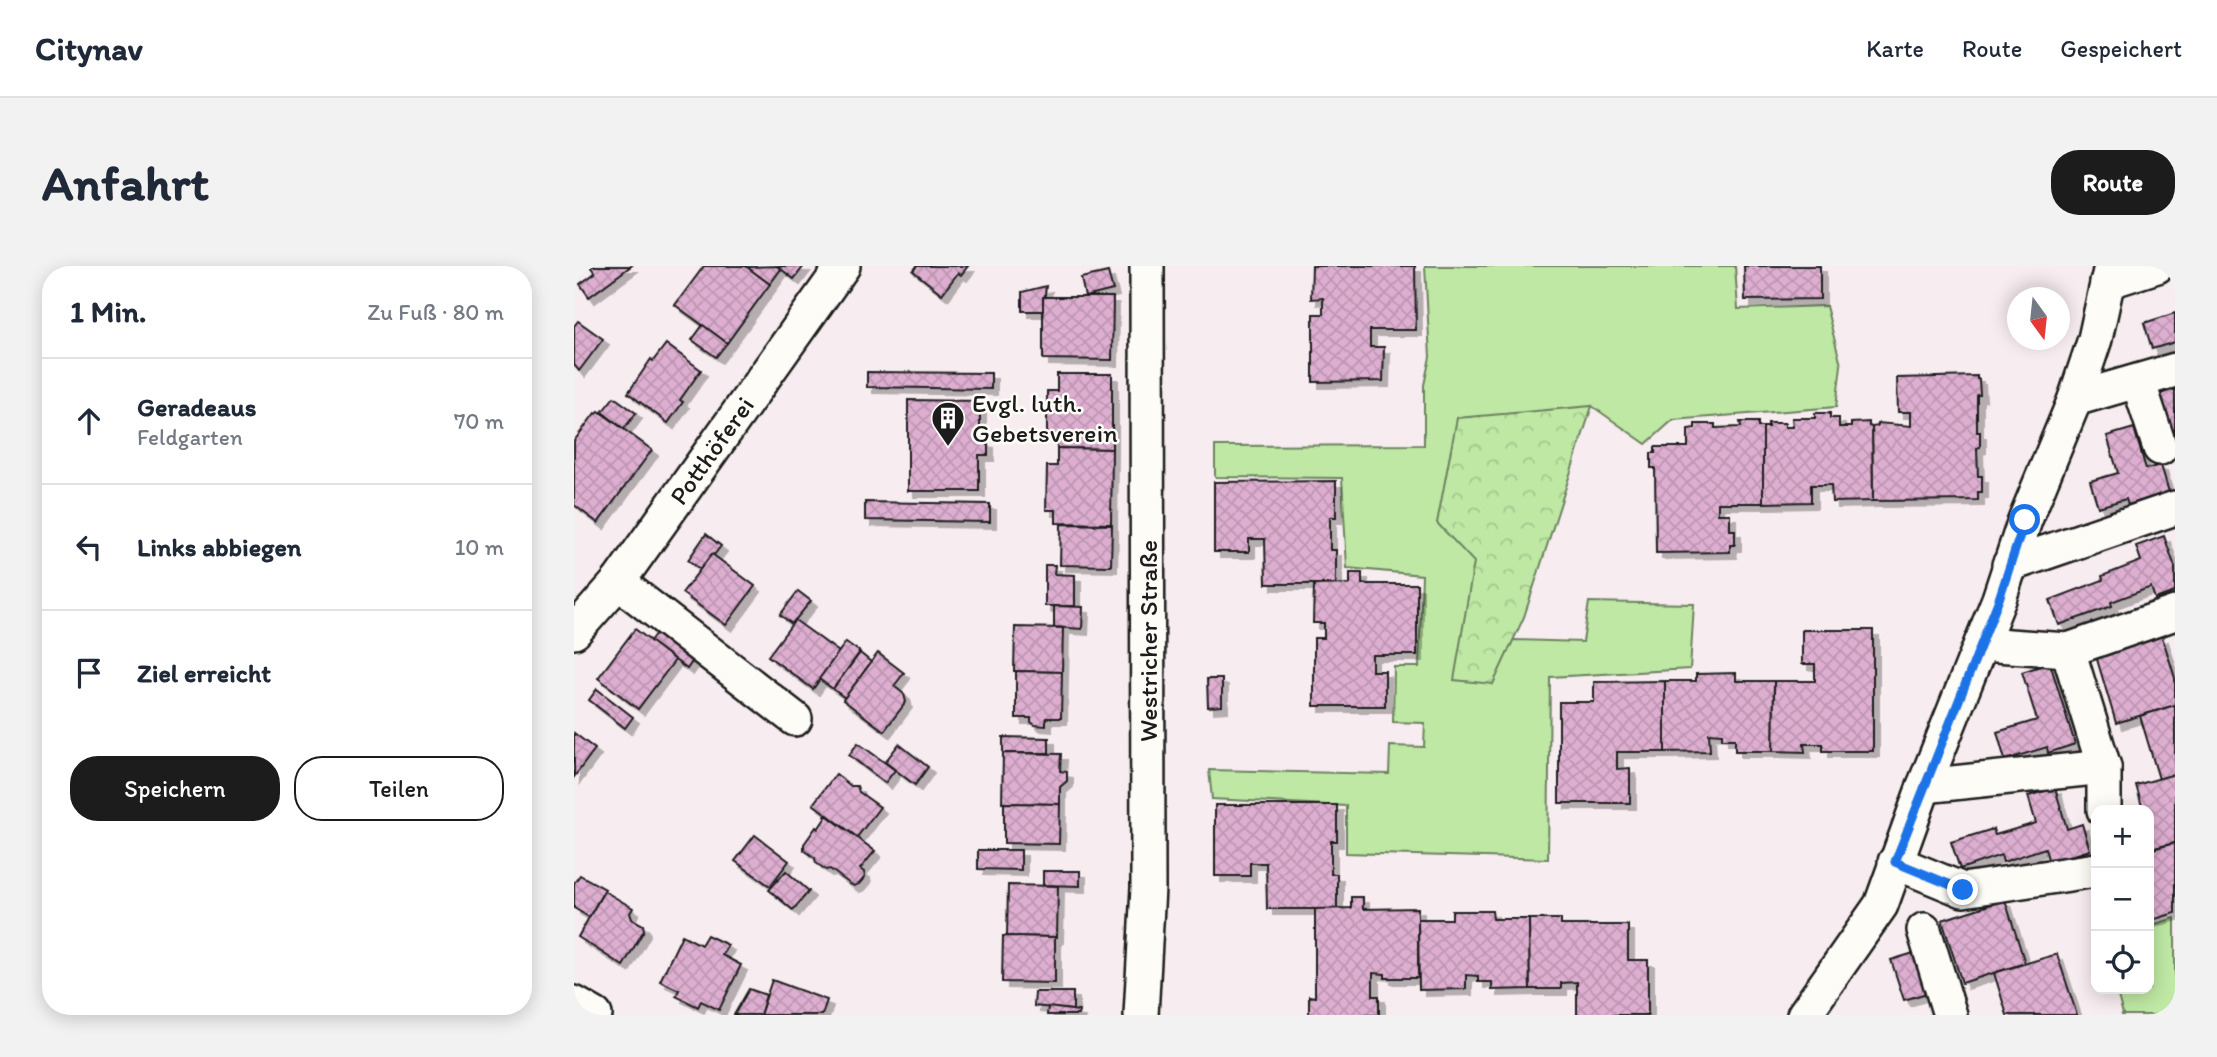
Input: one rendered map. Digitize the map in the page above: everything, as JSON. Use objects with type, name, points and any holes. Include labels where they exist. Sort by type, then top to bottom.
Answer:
[{"type":"street","name":"Potthöferei","points":[[574,632],[618,582],[844,266]]},
{"type":"street","name":"Westricher Straße","points":[[1141,1015],[1148,875],[1147,266]]},
{"type":"street","points":[[1804,1015],[1881,905],[1924,786],[1999,599],[2025,520],[2075,399],[2095,339],[2109,274],[2157,266]]},
{"type":"street","points":[[2075,399],[2175,370]]},
{"type":"street","points":[[2138,381],[2160,448]]},
{"type":"street","points":[[2009,565],[2175,508]]},
{"type":"street","points":[[618,582],[795,719]]},
{"type":"street","points":[[1981,644],[2068,650],[2175,613]]},
{"type":"street","points":[[2068,650],[2104,767],[2104,805]]},
{"type":"street","points":[[1924,786],[2104,767]]},
{"type":"street","points":[[1895,862],[1963,890],[2091,871]]},
{"type":"street","points":[[1924,930],[1950,1015]]},
{"type":"street","points":[[574,1003],[596,1015]]},
{"type":"green space","points":[[1425,266],[1735,266],[1738,309],[1826,306],[1841,365],[1836,407],[1673,420],[1646,444],[1592,406],[1474,561],[1493,683],[1513,640],[1583,642],[1589,602],[1694,604],[1690,669],[1550,677],[1548,859],[1346,853],[1346,806],[1212,799],[1209,770],[1389,774],[1390,746],[1424,747],[1425,723],[1393,722],[1394,667],[1419,667],[1422,575],[1347,568],[1342,478],[1215,477],[1215,446],[1424,445],[1424,385],[1430,357]]},
{"type":"green space","points":[[1592,406],[1524,617],[1493,684],[1454,680],[1474,562],[1437,523],[1457,418]]},
{"type":"green space","points":[[2175,918],[2175,1015],[2121,1015],[2123,1014],[2117,994],[2154,994],[2154,924]]},
{"type":"building","points":[[590,266],[631,266],[589,297],[580,284],[595,273]]},
{"type":"building","points":[[704,266],[746,266],[770,284],[727,343],[675,305]]},
{"type":"building","points":[[777,266],[781,269],[770,284],[747,267]]},
{"type":"building","points":[[777,266],[804,266],[794,279]]},
{"type":"building","points":[[917,266],[968,266],[961,275],[958,273],[942,294],[913,271]]},
{"type":"building","points":[[1312,266],[1415,266],[1416,330],[1370,330],[1370,347],[1384,347],[1383,381],[1313,382],[1313,314],[1323,314],[1323,298],[1311,299]]},
{"type":"building","points":[[1744,266],[1820,266],[1820,299],[1745,300]]},
{"type":"building","points":[[1108,272],[1113,290],[1085,297],[1081,278]]},
{"type":"building","points":[[1046,286],[1043,311],[1022,311],[1022,292]]},
{"type":"building","points":[[1043,297],[1113,297],[1112,360],[1043,359]]},
{"type":"building","points":[[2175,313],[2175,342],[2152,349],[2144,323]]},
{"type":"building","points":[[578,321],[603,339],[579,371],[574,365],[574,326]]},
{"type":"building","points":[[703,325],[727,343],[716,357],[692,340]]},
{"type":"building","points":[[666,344],[701,370],[668,423],[628,393],[651,359],[653,361]]},
{"type":"building","points":[[867,372],[991,373],[991,389],[867,387]]},
{"type":"building","points":[[1057,374],[1112,374],[1112,449],[1057,448],[1056,434],[1047,435],[1047,391],[1057,391]]},
{"type":"building","points":[[1977,376],[1980,395],[1977,395],[1977,432],[1980,432],[1980,447],[1977,448],[1978,476],[1982,476],[1982,492],[1978,492],[1978,500],[1873,501],[1872,427],[1878,426],[1878,423],[1911,426],[1911,412],[1898,412],[1897,378]]},
{"type":"building","points":[[2175,389],[2175,442],[2160,394]]},
{"type":"building","points":[[614,397],[636,413],[624,429],[602,412]]},
{"type":"building","name":"Evgl. luth. Gebetsverein","points":[[908,400],[980,401],[980,441],[988,442],[988,455],[979,455],[979,491],[908,491]]},
{"type":"building","points":[[599,411],[652,450],[598,523],[574,505],[574,441]]},
{"type":"building","points":[[1815,413],[1830,413],[1830,418],[1839,418],[1839,427],[1869,422],[1872,427],[1873,501],[1832,502],[1831,485],[1811,485],[1811,502],[1763,503],[1763,427],[1768,427],[1768,423],[1785,423],[1785,427],[1793,427],[1792,418],[1815,418]]},
{"type":"building","points":[[1740,422],[1758,422],[1758,427],[1763,427],[1763,503],[1718,503],[1718,514],[1730,514],[1730,530],[1735,530],[1735,545],[1730,545],[1730,552],[1656,553],[1655,468],[1651,468],[1651,453],[1655,453],[1655,447],[1688,447],[1688,429],[1695,428],[1695,424],[1715,424],[1715,428],[1741,427]]},
{"type":"building","points":[[2134,428],[2146,469],[2161,465],[2169,492],[2128,505],[2126,499],[2098,507],[2090,481],[2118,473],[2107,436]]},
{"type":"building","points":[[1057,448],[1112,449],[1111,524],[1056,523],[1056,510],[1046,510],[1047,466],[1057,466]]},
{"type":"building","points":[[1336,481],[1336,517],[1330,517],[1330,550],[1336,550],[1336,584],[1266,584],[1265,539],[1249,539],[1249,552],[1214,552],[1214,482]]},
{"type":"building","points":[[865,502],[990,504],[990,522],[865,520]]},
{"type":"building","points":[[1061,524],[1112,525],[1111,566],[1060,565]]},
{"type":"building","points":[[706,534],[721,546],[700,569],[688,560]]},
{"type":"building","points":[[2164,536],[2175,567],[2175,592],[2155,599],[2151,587],[2111,602],[2112,606],[2059,625],[2050,600],[2103,580],[2102,576],[2141,561],[2136,546]]},
{"type":"building","points":[[712,554],[755,586],[726,625],[682,593]]},
{"type":"building","points":[[1045,565],[1055,565],[1054,574],[1075,575],[1075,606],[1045,606]]},
{"type":"building","points":[[1350,573],[1362,573],[1362,584],[1417,584],[1417,655],[1372,655],[1372,671],[1385,671],[1385,706],[1314,706],[1314,638],[1324,638],[1324,623],[1313,623],[1314,585],[1350,584]]},
{"type":"building","points":[[798,591],[811,601],[792,624],[780,615]]},
{"type":"building","points":[[1054,606],[1083,607],[1082,629],[1054,627]]},
{"type":"building","points":[[795,620],[839,652],[813,689],[768,656]]},
{"type":"building","points":[[1015,627],[1063,628],[1062,672],[1014,671]]},
{"type":"building","points":[[635,629],[675,660],[638,709],[598,678]]},
{"type":"building","points":[[659,629],[696,656],[687,669],[650,641]]},
{"type":"building","points":[[1802,630],[1873,630],[1873,751],[1823,751],[1823,744],[1804,744],[1805,752],[1773,751],[1774,681],[1815,681],[1815,664],[1802,664]]},
{"type":"building","points":[[2162,636],[2175,678],[2175,705],[2116,723],[2096,656]]},
{"type":"building","points":[[846,642],[860,652],[833,689],[819,679]]},
{"type":"building","points":[[860,653],[871,662],[845,698],[833,689]]},
{"type":"building","points":[[878,653],[904,673],[894,686],[904,694],[906,702],[884,731],[843,700]]},
{"type":"building","points":[[2050,663],[2075,744],[2048,753],[2047,747],[2005,760],[1997,732],[2037,720],[2022,672]]},
{"type":"building","points":[[1016,671],[1062,672],[1061,718],[1046,718],[1046,726],[1035,725],[1031,718],[1016,718]]},
{"type":"building","points":[[1736,673],[1736,681],[1774,681],[1773,751],[1735,751],[1735,739],[1722,739],[1722,734],[1709,733],[1710,751],[1665,752],[1665,681],[1696,681],[1696,674]]},
{"type":"building","points":[[1207,679],[1222,679],[1222,706],[1208,707]]},
{"type":"building","points":[[1665,681],[1665,752],[1617,752],[1617,769],[1630,768],[1630,803],[1559,803],[1559,702],[1594,702],[1594,682]]},
{"type":"building","points":[[597,689],[633,717],[625,728],[589,700]]},
{"type":"building","points":[[2175,705],[2175,774],[2159,779],[2140,716]]},
{"type":"building","points":[[574,733],[595,749],[574,777]]},
{"type":"building","points":[[1003,737],[1049,738],[1049,753],[1003,753]]},
{"type":"building","points":[[858,743],[895,770],[885,783],[849,755]]},
{"type":"building","points":[[899,744],[928,767],[915,785],[885,762]]},
{"type":"building","points":[[1003,753],[1061,754],[1060,771],[1067,772],[1067,781],[1060,787],[1060,804],[1002,803]]},
{"type":"building","points":[[836,774],[851,786],[857,786],[859,792],[880,807],[857,837],[813,804]]},
{"type":"building","points":[[2175,774],[2175,843],[2154,848],[2154,805],[2142,805],[2136,785]]},
{"type":"building","points":[[2055,788],[2067,829],[2082,824],[2090,850],[2049,863],[2045,848],[2003,862],[2001,855],[1960,869],[1951,842],[1993,829],[1995,835],[2036,823],[2028,796]]},
{"type":"building","points":[[1004,803],[1060,804],[1059,844],[1004,843]]},
{"type":"building","points":[[1215,805],[1337,805],[1337,841],[1331,841],[1331,874],[1337,874],[1337,909],[1267,909],[1266,863],[1250,863],[1250,876],[1215,876]]},
{"type":"building","points":[[825,814],[875,851],[860,869],[865,877],[859,884],[854,886],[830,869],[826,870],[804,850],[804,844],[816,827],[818,829],[826,817]]},
{"type":"building","points":[[755,835],[789,861],[770,886],[735,861]]},
{"type":"building","points":[[2175,843],[2175,913],[2154,919],[2154,868],[2154,849]]},
{"type":"building","points":[[978,850],[1021,850],[1021,870],[978,869]]},
{"type":"building","points":[[786,871],[809,891],[793,910],[769,890]]},
{"type":"building","points":[[1043,871],[1080,871],[1080,886],[1043,885]]},
{"type":"building","points":[[580,875],[605,889],[589,917],[574,908],[574,883]]},
{"type":"building","points":[[1008,885],[1058,886],[1057,937],[1007,936]]},
{"type":"building","points":[[604,891],[633,908],[630,913],[632,919],[643,925],[644,930],[623,966],[578,937]]},
{"type":"building","points":[[1351,897],[1363,897],[1363,909],[1418,908],[1418,978],[1385,978],[1385,974],[1373,973],[1373,996],[1379,996],[1379,1015],[1309,1015],[1309,996],[1315,997],[1315,909],[1351,908]]},
{"type":"building","points":[[2005,900],[2025,963],[1962,983],[1942,920]]},
{"type":"building","points":[[1452,911],[1492,911],[1493,919],[1529,919],[1530,989],[1492,990],[1492,982],[1478,982],[1478,976],[1466,975],[1466,989],[1419,990],[1418,919],[1452,919]]},
{"type":"building","points":[[1529,919],[1561,919],[1561,925],[1628,925],[1628,960],[1648,960],[1648,1015],[1577,1015],[1577,982],[1561,983],[1561,989],[1530,989]]},
{"type":"building","points":[[682,935],[701,945],[707,935],[728,945],[722,955],[741,965],[719,1010],[701,1001],[698,1007],[676,996],[679,990],[660,981]]},
{"type":"building","points":[[1003,936],[1055,937],[1055,983],[1002,982]]},
{"type":"building","points":[[1917,952],[1930,992],[1904,1000],[1891,960]]},
{"type":"building","points":[[2057,954],[2077,1015],[2007,1015],[1994,973]]},
{"type":"building","points":[[772,980],[827,1000],[822,1015],[760,1015]]},
{"type":"building","points":[[749,989],[766,995],[760,1015],[734,1015]]},
{"type":"building","points":[[1035,992],[1073,992],[1073,1010],[1034,1006]]},
{"type":"building","points":[[1048,1007],[1079,1011],[1078,1015],[1047,1015]]},
{"type":"place","name":"Evgl. luth. Gebetsverein","points":[[948,448]]},
{"type":"route","points":[[1963,890],[1895,862],[1999,599],[2025,520]]}]
